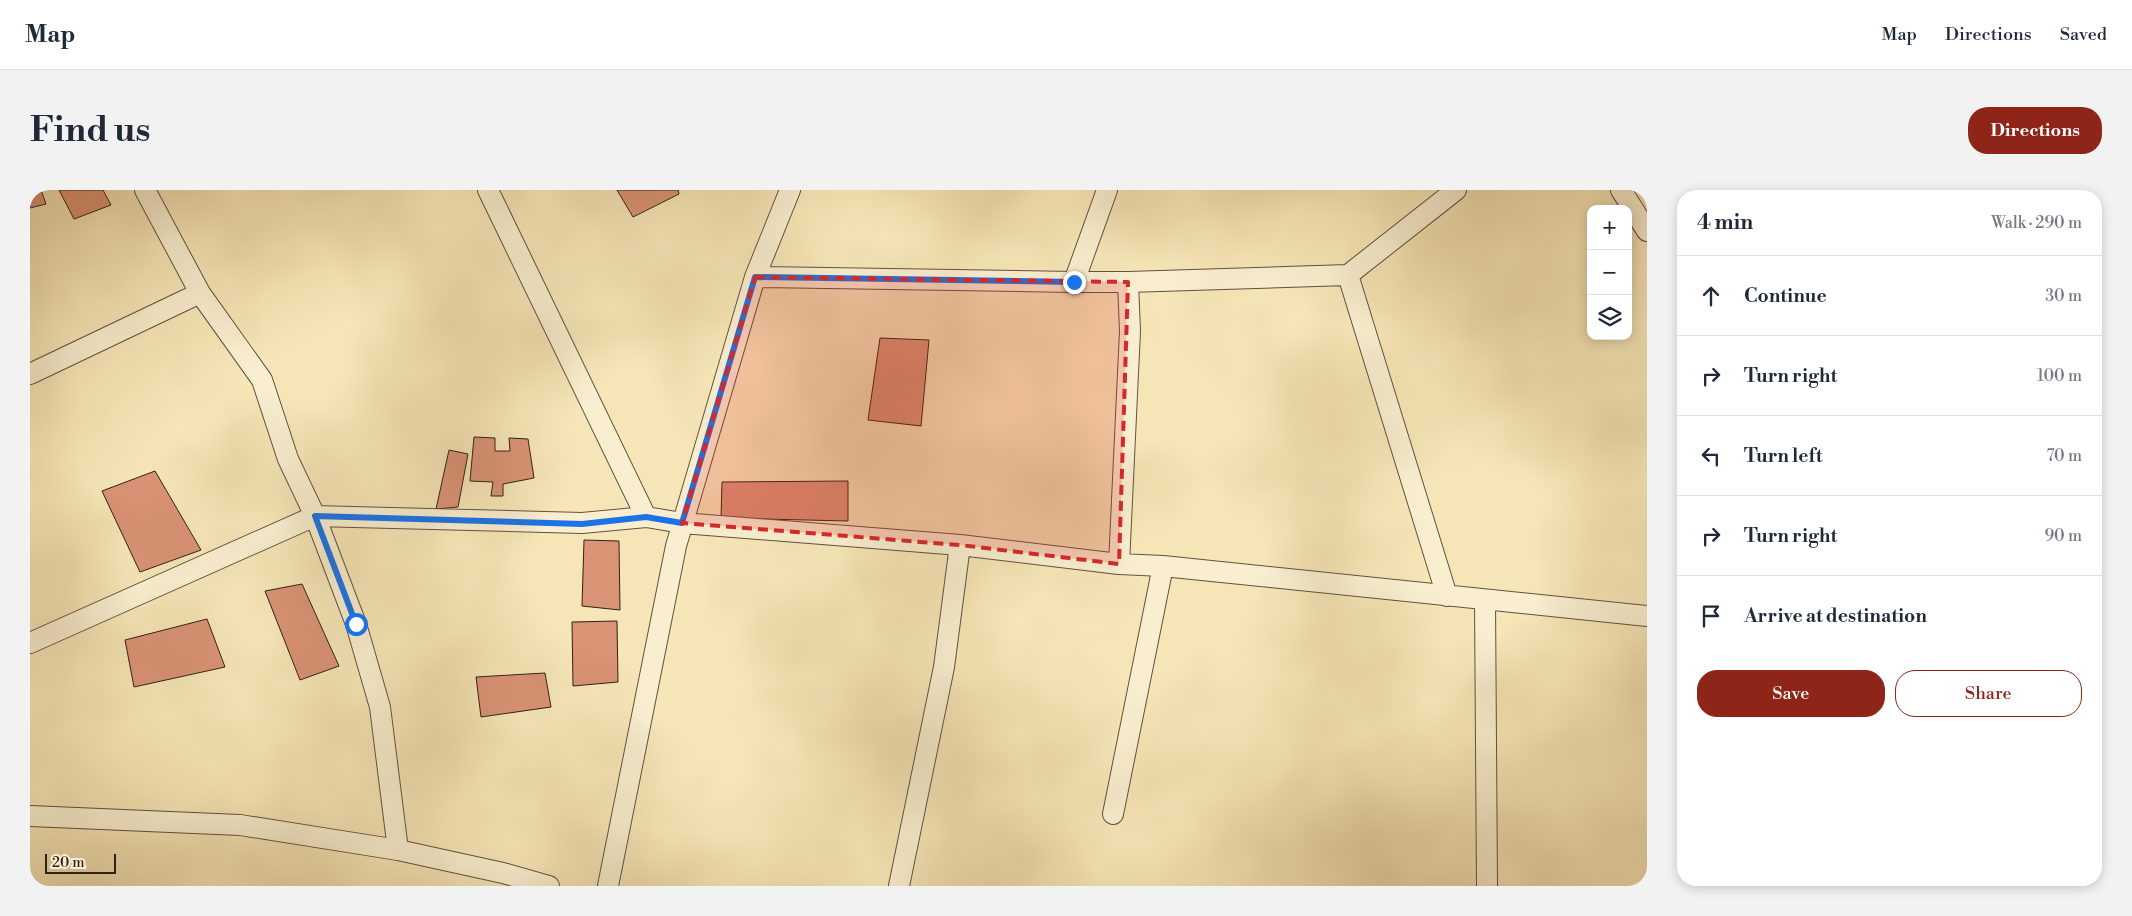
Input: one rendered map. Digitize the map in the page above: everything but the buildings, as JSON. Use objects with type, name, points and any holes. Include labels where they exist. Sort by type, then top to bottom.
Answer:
[{"type":"street","points":[[145,190],[200,293],[262,380],[288,459],[315,516],[356,624],[380,707],[398,850]]},
{"type":"street","points":[[488,190],[646,517]]},
{"type":"street","points":[[608,886],[682,523],[755,277],[790,190]]},
{"type":"street","points":[[1074,282],[1107,190]]},
{"type":"street","points":[[755,277],[1128,282],[1348,275],[1456,190]]},
{"type":"street","points":[[1621,190],[1647,231]]},
{"type":"street","points":[[1348,275],[1447,596]]},
{"type":"street","points":[[1119,564],[1130,331],[1128,282]]},
{"type":"street","points":[[30,374],[200,293]]},
{"type":"street","points":[[30,642],[315,516],[582,524],[646,517],[682,523],[960,545],[1119,564],[1163,566],[1647,616]]},
{"type":"street","points":[[899,886],[944,666],[960,545]]},
{"type":"street","points":[[1112,814],[1163,566]]},
{"type":"street","points":[[1485,600],[1487,886]]},
{"type":"street","points":[[30,816],[240,825],[398,850],[502,873],[549,886]]},
{"type":"highlighted area","points":[[755,277],[1128,282],[1119,564],[960,545],[682,523]]},
{"type":"route","points":[[356,624],[315,516],[582,524],[646,517],[682,523],[755,277],[1074,282]]}]
